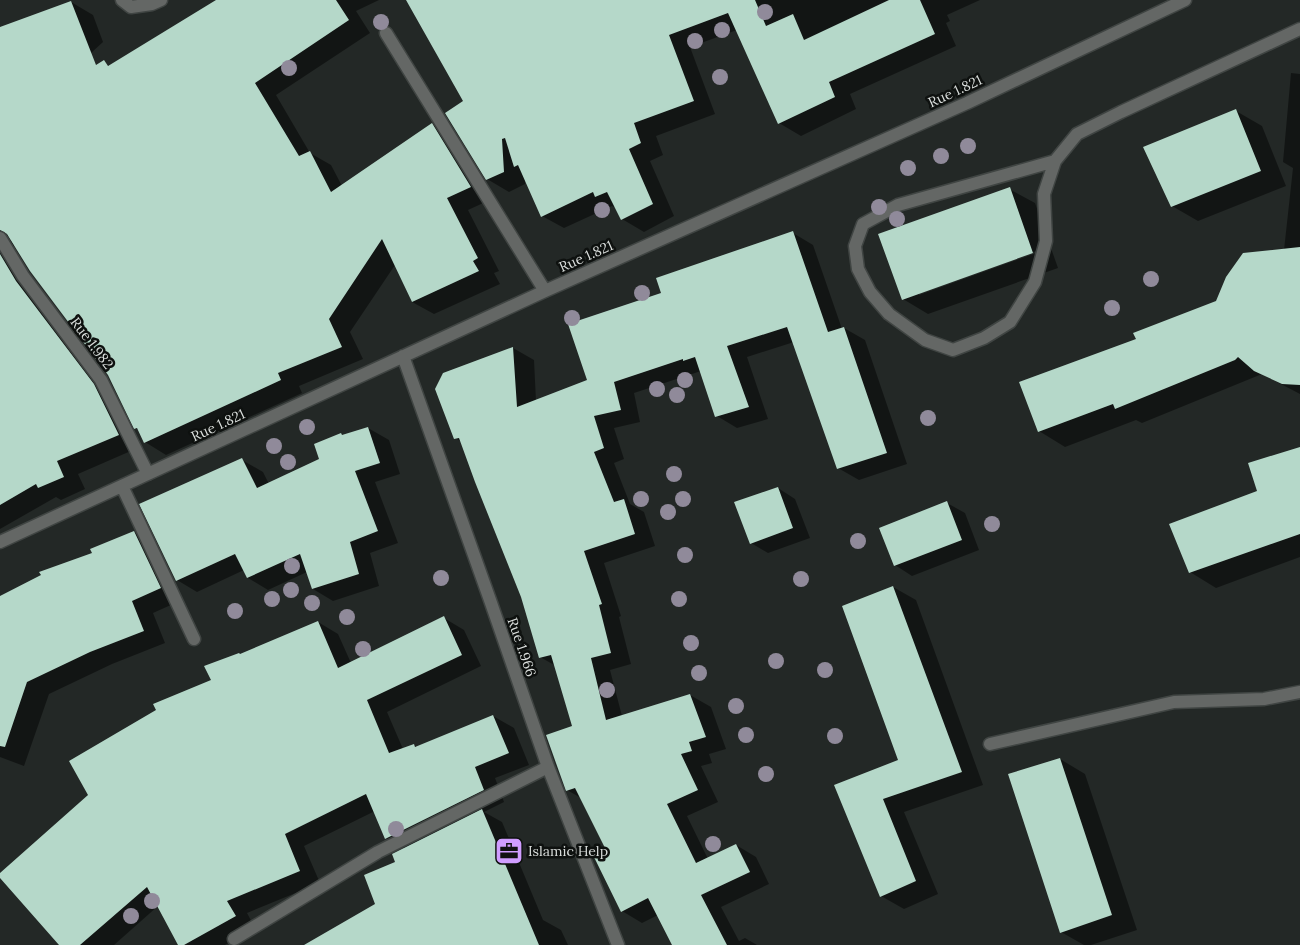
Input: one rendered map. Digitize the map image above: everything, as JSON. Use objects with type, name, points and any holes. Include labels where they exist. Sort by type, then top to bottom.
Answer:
[{"type":"street","points":[[122,0],[131,7],[152,4],[161,0]]},
{"type":"street","name":"Rue 1.821","points":[[0,542],[545,291],[967,103],[1185,0]]},
{"type":"street","points":[[1055,161],[898,205],[863,224],[855,246],[858,269],[870,292],[889,314],[925,340],[953,350],[984,338],[1010,322],[1035,282],[1046,241],[1044,194],[1055,161],[1077,134],[1300,29]]},
{"type":"street","points":[[386,33],[545,291]]},
{"type":"street","name":"Rue 1.982","points":[[0,238],[23,276],[101,380],[148,474]]},
{"type":"street","name":"Rue 1.966","points":[[403,356],[548,768],[618,945]]},
{"type":"street","points":[[122,486],[194,639]]},
{"type":"street","points":[[990,744],[1174,702],[1264,699],[1300,692]]},
{"type":"street","points":[[234,939],[378,852],[548,768]]},
{"type":"building","points":[[216,0],[336,0],[349,20],[255,83],[299,156],[310,151],[331,192],[432,123],[471,187],[447,198],[478,258],[473,261],[479,271],[412,302],[382,239],[329,319],[342,347],[278,373],[281,380],[144,443],[137,428],[134,429],[108,375],[30,271],[7,234],[0,230],[0,27],[71,1],[96,65],[104,60],[108,66]]},
{"type":"building","points":[[406,0],[755,0],[766,26],[793,14],[804,40],[889,0],[920,0],[935,34],[829,82],[835,97],[778,124],[728,13],[669,35],[694,101],[634,123],[641,143],[629,149],[653,204],[621,220],[607,192],[595,197],[593,192],[541,217],[518,165],[514,167],[505,138],[502,139],[504,172],[486,180],[445,113],[463,101]]},
{"type":"building","points":[[1236,109],[1261,171],[1171,207],[1143,147]]},
{"type":"building","points":[[1010,187],[1033,253],[902,300],[878,234]]},
{"type":"building","points":[[793,231],[828,332],[844,327],[887,453],[837,469],[787,327],[727,346],[749,407],[715,417],[695,357],[683,361],[683,359],[614,382],[621,410],[594,416],[604,448],[594,452],[614,502],[624,499],[635,534],[584,551],[602,604],[599,605],[611,653],[591,658],[606,720],[690,694],[706,737],[689,742],[692,751],[681,754],[698,790],[667,804],[696,863],[736,844],[750,872],[701,895],[727,945],[672,945],[648,898],[621,912],[593,855],[605,848],[575,788],[566,791],[546,735],[572,726],[551,655],[539,658],[521,597],[459,438],[454,439],[435,389],[443,373],[513,347],[517,407],[587,380],[568,324],[661,293],[656,278]]},
{"type":"building","points":[[1300,247],[1300,385],[1282,384],[1254,371],[1238,357],[1235,360],[1115,409],[1113,404],[1038,432],[1019,382],[1136,339],[1133,333],[1216,301],[1226,277],[1243,253]]},
{"type":"building","points":[[0,254],[16,281],[94,384],[119,435],[57,461],[64,477],[38,488],[36,484],[0,505]]},
{"type":"building","points":[[368,427],[380,463],[355,471],[378,531],[350,542],[359,574],[312,589],[300,554],[247,578],[235,554],[176,581],[139,504],[242,458],[257,488],[319,459],[314,444],[341,433],[342,435]]},
{"type":"building","points":[[1300,447],[1300,534],[1189,573],[1169,524],[1257,491],[1248,463]]},
{"type":"building","points":[[778,487],[793,528],[750,544],[734,502]]},
{"type":"building","points":[[947,501],[962,540],[894,566],[879,528]]},
{"type":"building","points":[[134,531],[161,588],[132,601],[144,631],[90,652],[27,682],[5,747],[0,746],[0,596],[41,575],[39,572],[92,553],[90,549]]},
{"type":"building","points":[[893,586],[962,772],[883,799],[916,881],[880,897],[834,785],[898,760],[842,606]]},
{"type":"building","points":[[444,616],[462,655],[367,700],[389,753],[414,744],[415,747],[493,715],[509,753],[475,767],[484,790],[385,839],[366,794],[285,834],[300,871],[227,901],[236,916],[184,945],[178,945],[147,887],[80,945],[59,945],[0,878],[0,873],[88,795],[69,761],[156,710],[153,704],[211,680],[204,666],[240,654],[318,621],[338,668]]},
{"type":"building","points":[[1060,758],[1112,915],[1060,933],[1008,774]]},
{"type":"building","points":[[482,809],[539,945],[304,945],[375,904],[364,875],[395,862],[392,854]]},
{"type":"place","name":"Islamic Help","points":[[509,851]]}]
